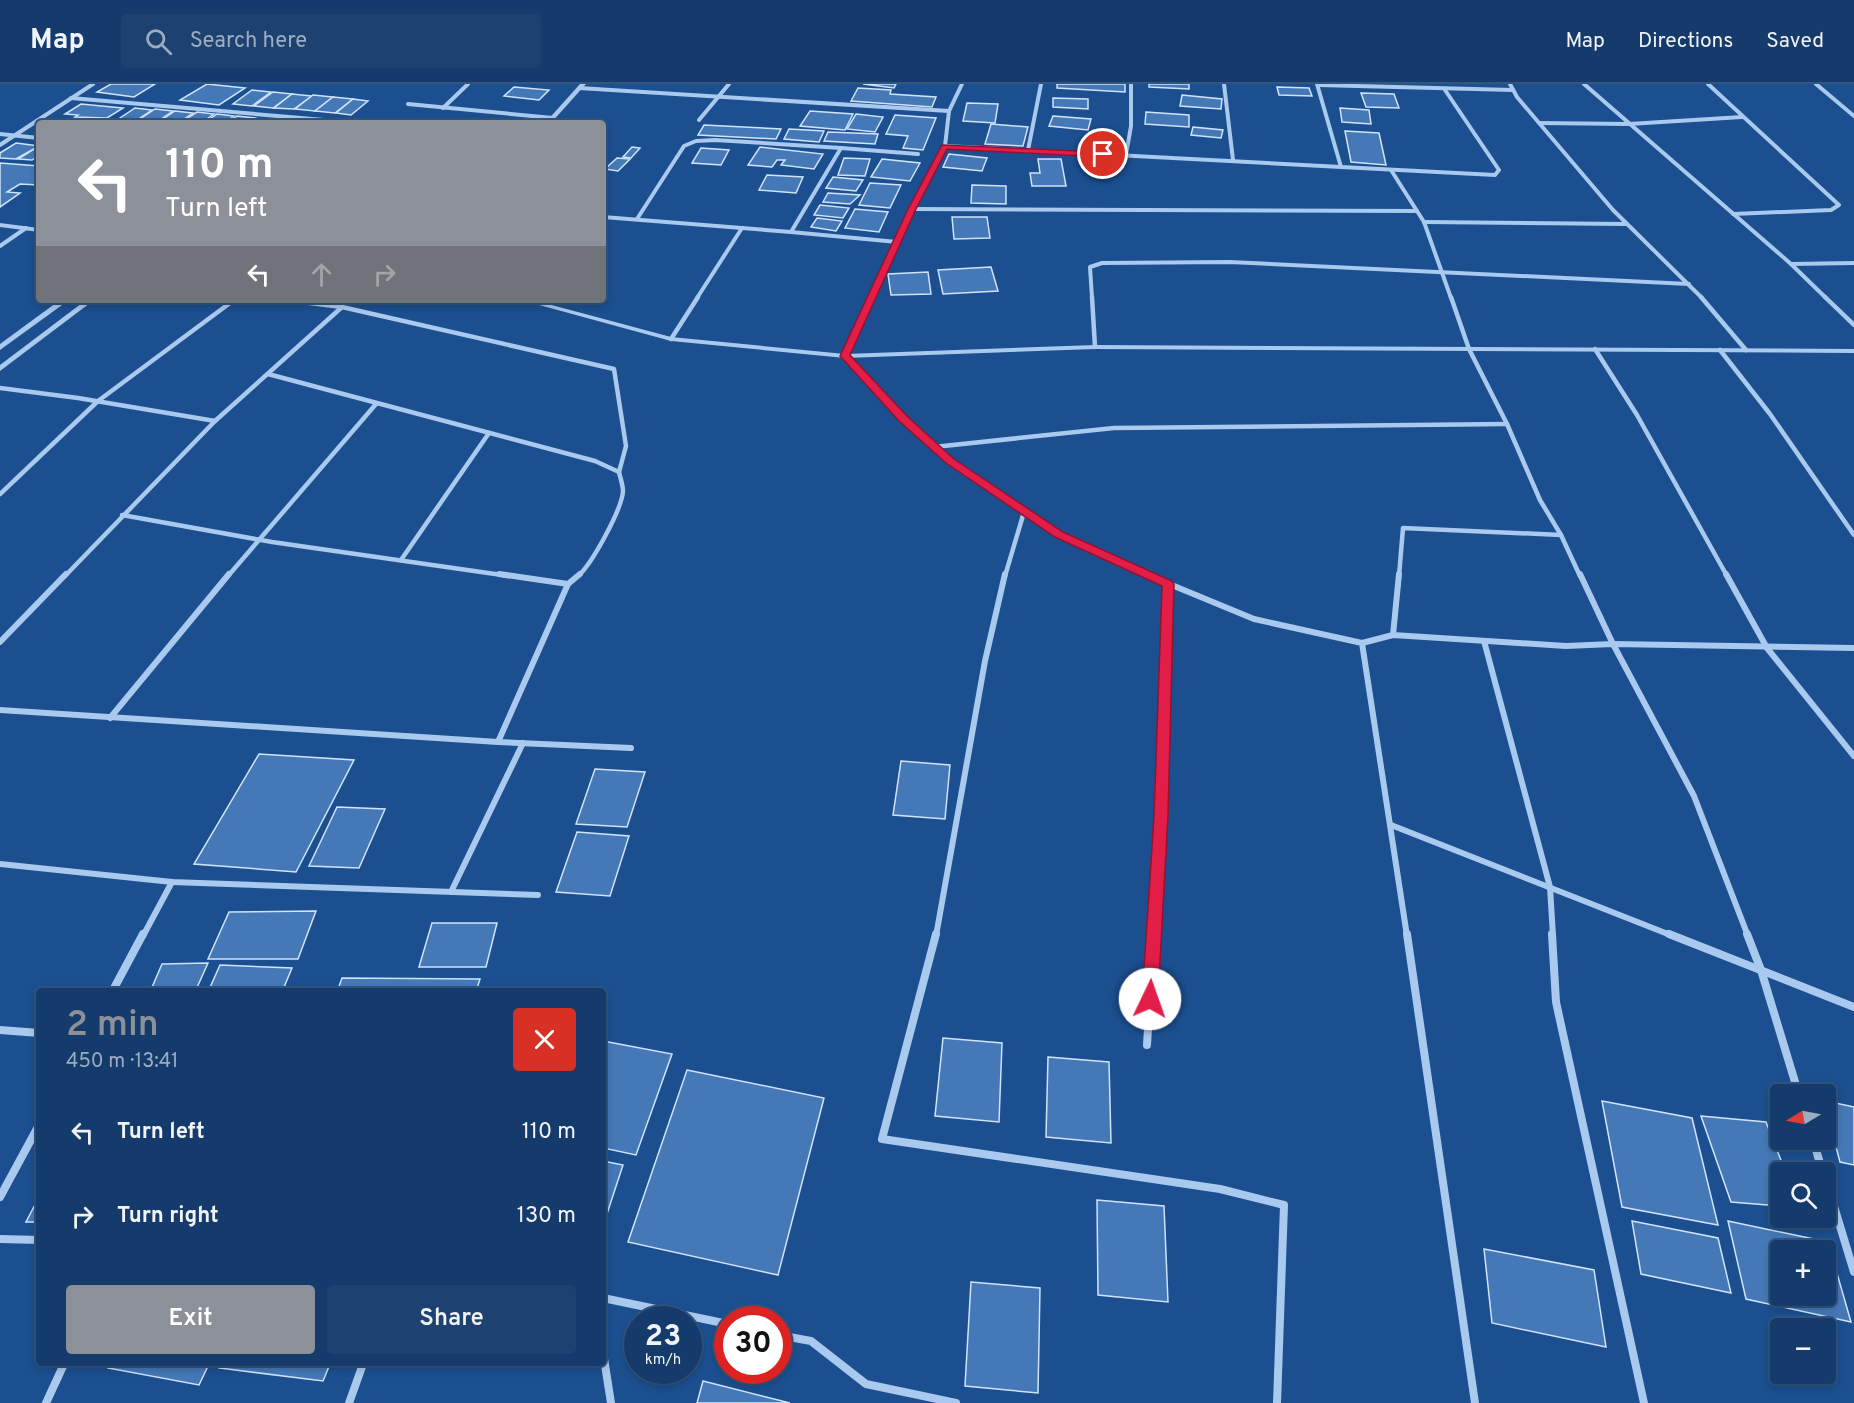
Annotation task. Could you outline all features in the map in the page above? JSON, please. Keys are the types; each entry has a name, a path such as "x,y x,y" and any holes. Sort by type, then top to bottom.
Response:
{"street":[{"path":"37,120 93,84"},
{"path":"443,108 468,84"},
{"path":"699,120 729,84"},
{"path":"844,356 912,209 945,146 949,111 962,84"},
{"path":"1028,150 1041,84"},
{"path":"1126,155 1131,126 1131,84"},
{"path":"1224,84 1233,160"},
{"path":"1510,84 1539,123 1626,224 1689,284 1746,350"},
{"path":"1584,84 1791,264 1854,325"},
{"path":"1708,84 1839,205 1832,210 1733,214"},
{"path":"1816,84 1854,116"},
{"path":"1341,166 1317,85 1513,90"},
{"path":"408,104 550,120 581,86 716,99 949,111"},
{"path":"945,146 1495,175 1499,170 1445,90"},
{"path":"71,98 324,120"},
{"path":"1844,107 1854,108"},
{"path":"1539,123 1629,124 1742,117"},
{"path":"0,145 36,121"},
{"path":"0,134 36,138"},
{"path":"637,219 684,146 696,141 715,140 918,153"},
{"path":"791,232 841,148"},
{"path":"1391,170 1424,222 1469,348 1507,424 1540,500 1561,535 1613,644 1694,796 1761,970 1797,1084"},
{"path":"912,209 1417,211"},
{"path":"606,217 897,243"},
{"path":"1424,222 1626,224"},
{"path":"0,225 36,230"},
{"path":"0,246 26,228"},
{"path":"671,339 742,228"},
{"path":"1095,347 1090,267 1102,263 1230,262 1689,284"},
{"path":"1791,264 1854,263"},
{"path":"0,348 61,303"},
{"path":"0,369 86,303"},
{"path":"0,495 98,401 230,303"},
{"path":"310,303 342,307 614,369 625,426 626,446 618,472 623,491 607,533 585,570 568,584 498,742"},
{"path":"536,303 671,339 844,356 1095,347 1854,351"},
{"path":"0,642 215,421 342,307"},
{"path":"1595,349 1637,415 1767,648 1854,756"},
{"path":"1720,350 1770,414 1854,535"},
{"path":"844,356 903,418 950,461 1024,512 1059,534 1168,584 1254,619 1362,643 1393,635 1566,646 1613,644 1854,648"},
{"path":"268,374 595,461 618,472"},
{"path":"0,388 98,401 215,421"},
{"path":"110,718 258,539 376,404"},
{"path":"934,447 1114,428 1507,424"},
{"path":"401,560 489,433"},
{"path":"1024,512 1010,554 987,652 939,918 882,1139 1220,1189 1284,1205 1277,1403"},
{"path":"122,515 258,539 568,584"},
{"path":"1393,635 1402,528 1561,535"},
{"path":"1147,1045 1161,816 1168,584"},
{"path":"1484,640 1550,887 1556,1002 1644,1403"},
{"path":"1362,643 1391,825 1475,1403"},
{"path":"0,710 498,742 631,747"},
{"path":"451,892 523,743"},
{"path":"1391,825 1854,1006"},
{"path":"0,864 172,882 538,895"},
{"path":"114,988 172,882"},
{"path":"0,1030 36,1033"},
{"path":"0,1197 36,1131"},
{"path":"1836,1213 1854,1272"},
{"path":"0,1239 36,1240"},
{"path":"606,1299 714,1321"},
{"path":"792,1338 811,1341 866,1384 956,1403"},
{"path":"46,1403 63,1366"},
{"path":"349,1403 362,1366"},
{"path":"605,1366 610,1403"}],"building":[{"path":"111,84 155,84 134,97 97,92"},
{"path":"207,84 245,88 219,105 180,100"},
{"path":"863,84 896,84 894,88"},
{"path":"1057,84 1125,84 1125,92 1057,88"},
{"path":"1149,84 1189,84 1189,89 1149,87"},
{"path":"514,87 549,90 539,100 504,96"},
{"path":"1277,87 1309,88 1312,96 1279,95"},
{"path":"858,88 891,90 890,94 936,97 932,107 851,101"},
{"path":"252,90 271,92 252,106 233,104"},
{"path":"273,92 292,94 273,108 254,106"},
{"path":"1361,93 1394,94 1399,108 1366,107"},
{"path":"292,94 312,96 294,109 274,108"},
{"path":"313,95 333,97 315,111 295,109"},
{"path":"1182,95 1222,99 1221,109 1180,106"},
{"path":"333,97 353,99 335,113 315,111"},
{"path":"1053,98 1088,99 1088,109 1053,107"},
{"path":"353,99 368,101 351,115 336,113"},
{"path":"967,103 998,104 995,123 963,121"},
{"path":"81,104 123,108 107,118 75,117 78,115 65,114"},
{"path":"135,108 152,110 137,120 117,120"},
{"path":"1340,108 1369,110 1371,124 1342,122"},
{"path":"155,109 173,111 160,120 138,120"},
{"path":"175,111 193,113 182,120 162,120"},
{"path":"810,111 853,114 845,130 800,126"},
{"path":"197,112 214,114 205,120 185,120"},
{"path":"1146,112 1189,115 1189,127 1145,124"},
{"path":"217,114 234,116 228,120 208,120"},
{"path":"856,114 883,117 875,132 847,129"},
{"path":"895,115 936,118 923,150 903,148 908,136 886,134"},
{"path":"237,116 255,118 252,120 231,120"},
{"path":"1053,116 1091,119 1088,130 1049,126"},
{"path":"991,124 1028,127 1023,146 985,144"},
{"path":"704,125 781,129 776,139 698,135"},
{"path":"1193,127 1223,130 1221,138 1191,135"},
{"path":"789,129 824,131 819,142 784,139"},
{"path":"1345,131 1379,133 1386,165 1351,162"},
{"path":"828,132 878,134 875,144 824,141"},
{"path":"16,143 36,146 16,159 0,158 0,153"},
{"path":"632,147 640,148 631,158 623,157"},
{"path":"760,147 823,154 814,169 781,165 785,160 777,160 772,167 748,165"},
{"path":"36,148 36,157 32,160 18,159"},
{"path":"701,148 729,150 721,165 692,163"},
{"path":"949,154 987,158 982,171 943,167"},
{"path":"617,158 630,159 618,171 606,168"},
{"path":"844,158 870,159 865,176 838,175"},
{"path":"882,159 920,163 910,181 871,177"},
{"path":"1038,159 1061,159 1066,186 1032,186 1030,173 1040,173"},
{"path":"0,163 36,166 36,185 20,184 7,192 20,193 0,207"},
{"path":"767,175 803,177 796,193 759,190"},
{"path":"833,177 863,180 856,191 826,188"},
{"path":"870,183 901,185 890,208 859,205"},
{"path":"972,185 1006,186 1006,204 971,203"},
{"path":"828,193 860,195 850,204 823,202"},
{"path":"820,205 849,208 843,218 814,215"},
{"path":"855,209 888,212 879,232 845,228"},
{"path":"952,217 987,217 990,238 954,239"},
{"path":"817,218 842,221 836,231 811,227"},
{"path":"991,267 998,291 943,294 938,270"},
{"path":"928,272 931,294 891,295 888,274"},
{"path":"259,754 354,760 296,872 194,864"},
{"path":"901,761 950,765 945,819 893,815"},
{"path":"595,769 645,772 627,827 576,824"},
{"path":"337,807 385,809 359,868 309,866"},
{"path":"577,832 629,836 610,896 556,892"},
{"path":"316,911 298,959 208,959 229,912"},
{"path":"432,923 497,923 486,967 419,967"},
{"path":"208,963 197,988 152,988 162,964"},
{"path":"220,965 292,968 284,988 210,988"},
{"path":"342,978 480,979 477,988 338,988"},
{"path":"943,1038 1002,1043 999,1122 935,1116"},
{"path":"606,1042 672,1054 636,1155 606,1149"},
{"path":"1048,1057 1109,1062 1111,1143 1046,1137"},
{"path":"687,1070 824,1098 778,1275 628,1242"},
{"path":"1602,1101 1692,1118 1718,1225 1622,1207"},
{"path":"1836,1103 1854,1107 1854,1165 1840,1162 1836,1147"},
{"path":"1701,1116 1766,1122 1770,1132 1770,1150 1777,1150 1782,1162 1770,1162 1770,1205 1731,1202"},
{"path":"606,1162 623,1165 606,1217"},
{"path":"1097,1200 1164,1206 1168,1302 1098,1295"},
{"path":"36,1203 36,1222 26,1222"},
{"path":"1632,1221 1718,1238 1731,1293 1641,1274"},
{"path":"1728,1221 1818,1240 1770,1240 1770,1304 1746,1299"},
{"path":"1484,1249 1594,1270 1606,1347 1492,1323"},
{"path":"1836,1270 1851,1322 1778,1306 1836,1306"},
{"path":"971,1282 1040,1288 1038,1393 965,1386"},
{"path":"109,1366 208,1366 199,1385 108,1368"},
{"path":"220,1366 329,1366 323,1381 219,1368"},
{"path":"703,1381 790,1403 697,1403"}],"route":[{"path":"1103,154 945,146 912,209 844,356 903,418 950,461 1059,534 1168,584 1161,816 1150,999"}]}
